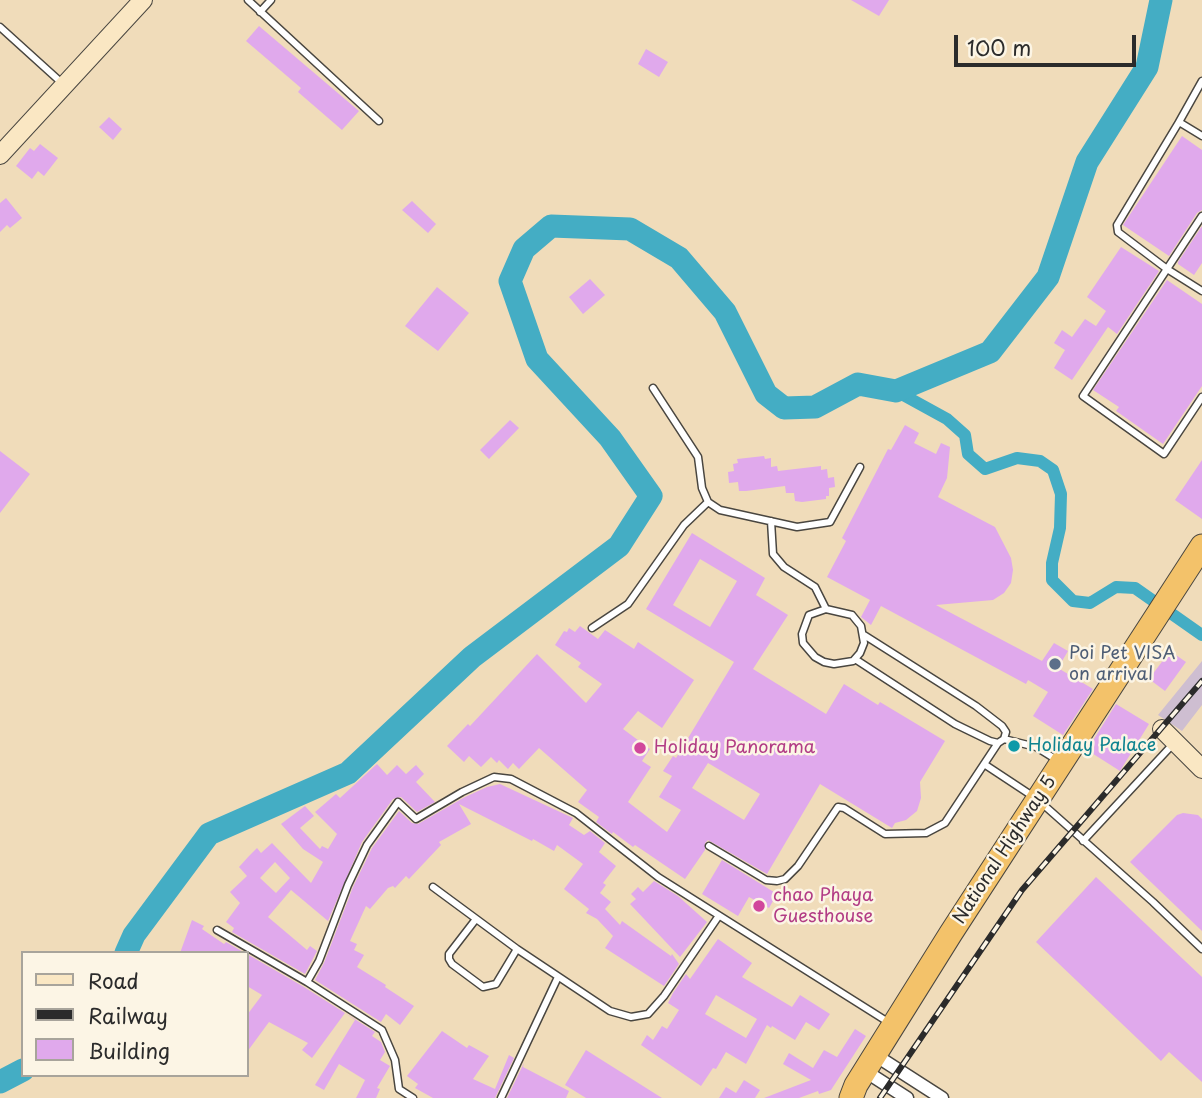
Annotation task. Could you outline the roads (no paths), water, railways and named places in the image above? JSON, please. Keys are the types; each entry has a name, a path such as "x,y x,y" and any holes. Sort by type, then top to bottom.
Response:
{"highway":[{"name":"National Highway 5","path":"857,1081 1202,546"}],"main road":[{"path":"0,155 143,0"},
{"path":"1169,736 1202,769"}],"street":[{"path":"857,1081 907,1098"},
{"path":"857,1081 942,1098"}],"lane":[{"path":"248,0 379,121"},
{"path":"260,12 271,0"},
{"path":"0,27 65,85"},
{"path":"1202,81 1117,225 1118,232 1167,269 1202,291"},
{"path":"1179,122 1202,136"},
{"path":"1202,216 1083,396 1164,454 1202,397"},
{"path":"653,388 698,457 702,488 708,502 720,510 797,527 830,522 860,467"},
{"path":"592,628 628,604 684,525 708,502"},
{"path":"771,521 773,554 784,567 815,587 826,609"},
{"path":"855,659 864,643 864,635 852,615 826,609 809,615 802,634 803,643 815,657 834,664 855,659 955,724 1001,741 1036,747 1062,762"},
{"path":"709,846 766,880 777,881 785,878 798,866 834,809 844,808 885,834 926,833 945,823 1006,732 976,706 864,635"},
{"path":"1083,841 1169,736"},
{"path":"984,764 1038,799 1202,949"},
{"path":"307,982 319,961 367,845 398,802 416,819 494,777 511,779 576,813 658,877 718,917 894,1025"},
{"path":"433,887 558,977 610,1011 631,1017 648,1014 664,996 718,917"},
{"path":"476,919 449,954 449,959 483,987 496,984 517,949"},
{"path":"217,930 307,982 382,1030 395,1060 399,1089 413,1098"},
{"path":"501,1098 558,977"}],"waterway":[{"path":"127,951 134,935 209,834 348,773 472,657 619,546 651,496 610,438 537,359 510,281 524,249 551,226 630,229 679,258 725,312 766,394 784,408 815,407 858,384 896,391 990,352 1048,277 1087,162 1147,67 1161,0"},
{"path":"896,391 947,419 965,435 968,454 985,469 1017,458 1040,461 1053,470 1061,494 1060,528 1052,563 1052,580 1073,601 1090,603 1116,587 1135,588 1202,635"},
{"path":"0,1082 21,1071"}],"railway":[{"path":"880,1098 1022,890 1202,681"}],"place":[{"name":"Poi Pet VISA on arrival","path":"1055,664"},
{"name":"Holiday Palace","path":"1014,746"},
{"name":"Holiday Panorama","path":"640,748"},
{"name":"chao Phaya Guesthouse","path":"759,906"}]}
